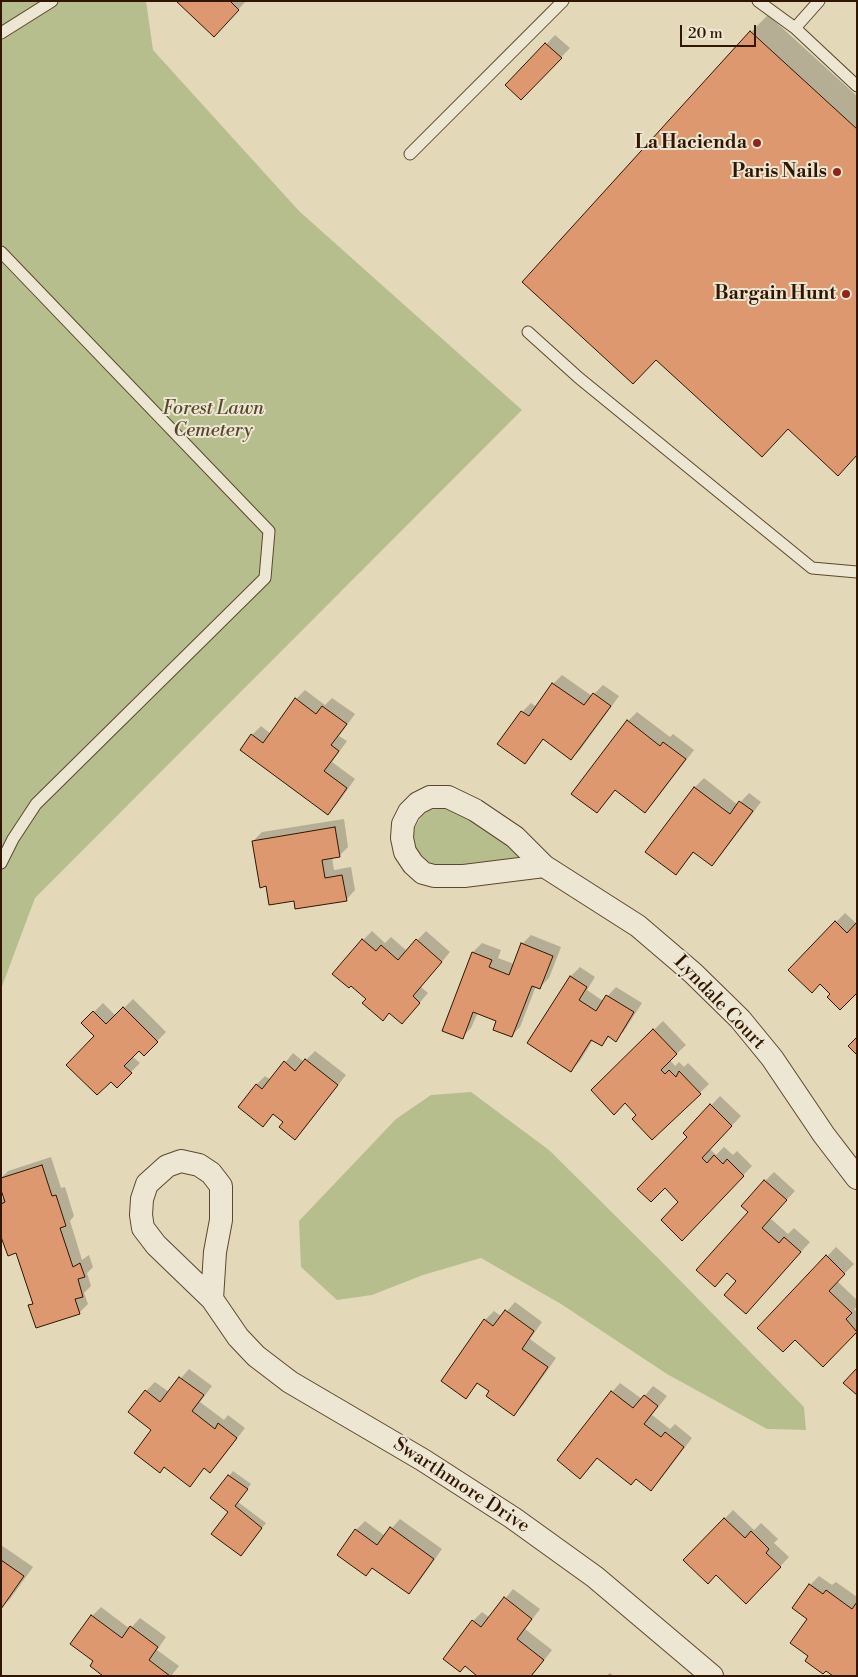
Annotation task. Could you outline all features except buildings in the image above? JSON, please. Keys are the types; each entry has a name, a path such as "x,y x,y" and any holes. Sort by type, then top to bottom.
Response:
{"street":[{"name":"Lyndale Court","path":"544,866 464,876 434,876 423,873 413,864 405,852 402,838 403,824 408,812 418,803 430,797 448,797 475,810 514,837 544,866 638,926 693,972 733,1012 772,1058 824,1135 857,1178"},
{"name":"Swarthmore Drive","path":"212,1300 215,1252 221,1220 221,1186 211,1173 199,1165 181,1161 168,1166 147,1184 142,1199 141,1215 144,1228 156,1244 212,1300 238,1337 256,1356 290,1382 423,1460 513,1518 595,1577 712,1676"}],"lane":[{"path":"1,33 52,1"},
{"path":"410,154 563,1"},
{"path":"758,1 795,28 857,86"},
{"path":"795,28 819,1"},
{"path":"1,252 269,531 265,578 36,804 12,839 1,864"},
{"path":"528,332 579,378 812,568 857,572"}],"green space":[{"name":"Forest Lawn Cemetery","path":"1,1 146,1 153,50 299,211 522,410 35,898 1,989"},
{"path":"451,806 525,856 507,862 484,862 445,867 431,864 416,850 413,842 413,830 422,816 428,811"},
{"path":"471,1092 549,1150 660,1260 804,1407 806,1430 767,1429 667,1374 561,1304 481,1258 423,1275 372,1295 337,1300 301,1267 299,1221 396,1119 431,1095"}],"place":[{"name":"La Hacienda","path":"757,143"},
{"name":"Paris Nails","path":"837,172"},
{"name":"Bargain Hunt","path":"846,294"}]}
